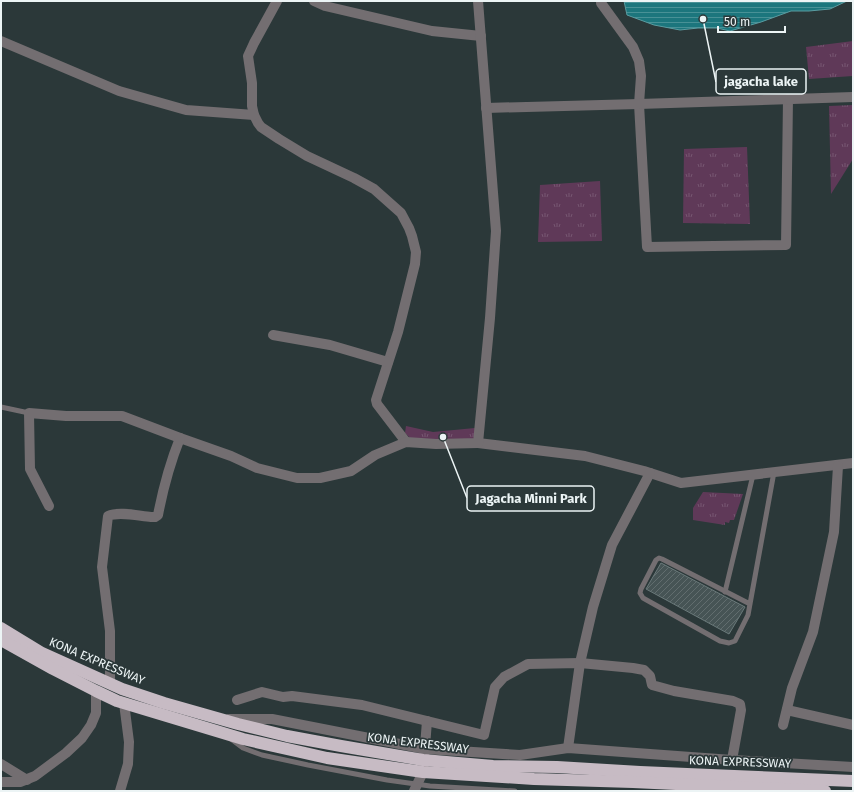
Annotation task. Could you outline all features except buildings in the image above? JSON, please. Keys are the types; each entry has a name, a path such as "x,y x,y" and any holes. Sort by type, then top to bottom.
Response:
{"highway":[{"name":"KONA EXPRESSWAY","path":"1,628 42,652 122,689 164,703 287,736 534,778 825,791"},
{"name":"KONA EXPRESSWAY","path":"1,640 53,669 120,702 243,739 327,758 424,760 493,766 557,767 853,781"},
{"path":"120,702 122,689"}],"street":[{"path":"277,1 248,56 252,83 254,114 261,127 307,156 374,189 401,214 409,228 416,252 415,264 398,332 376,400 377,404 406,442"},
{"path":"314,1 324,6 432,31 481,36"},
{"path":"478,1 496,231 490,318 478,444"},
{"path":"601,1 633,47 639,61 641,76 639,104 647,246 786,245 788,99"},
{"path":"1,41 126,93 186,110 254,114"},
{"path":"486,108 853,97"},
{"path":"273,335 330,345 388,362"},
{"path":"49,506 30,469 29,413 66,416 122,416 231,456 256,468 297,478 320,478 351,471 375,455 406,442 478,444 585,456 650,473 681,483 838,466 853,463"},
{"path":"110,683 110,631 102,567 108,516 120,514 155,517 158,515 168,472 180,438"},
{"path":"783,725 792,688 813,632 834,532 838,466"},
{"path":"568,748 580,663 593,607 612,545 650,473"},
{"path":"237,700 262,692 283,697 292,696 362,705 484,735 495,687 504,677 528,664 580,663 605,665 644,670 650,676 652,685 674,691 733,701 740,704 732,760"},
{"path":"1,782 20,782 35,776 66,753 82,738 91,725 96,713 96,691"},
{"path":"120,702 129,742 128,764 120,791"},
{"path":"787,710 853,725"},
{"path":"416,788 424,760 426,721"},
{"path":"424,760 520,755 568,748 853,767"},
{"path":"1,764 27,780"}],"lane":[{"path":"1,406 29,413"},
{"path":"750,604 662,558 658,558 656,560 640,593 643,598 720,641 729,643 735,641 748,615 750,604 774,472"},
{"path":"725,592 753,474"},
{"path":"220,732 243,748 262,755 387,780 416,788 515,791"}],"green space":[{"path":"853,41 853,76 809,79 806,47"},
{"path":"853,105 853,159 831,194 829,106"},
{"path":"747,147 750,224 683,223 684,149"},
{"path":"600,181 602,241 538,242 540,185"},
{"path":"406,426 433,432 475,428 477,443 413,441 405,433"},
{"path":"703,492 743,494 734,520 730,520 729,523 725,522 725,525 693,520 693,508"}],"water":[{"path":"624,1 847,1 830,9 791,11 730,31 717,28 680,30 654,25 627,15"}],"place":[{"name":"jagacha lake","path":"703,19"},
{"name":"Jagacha Minni Park","path":"443,437"}]}
